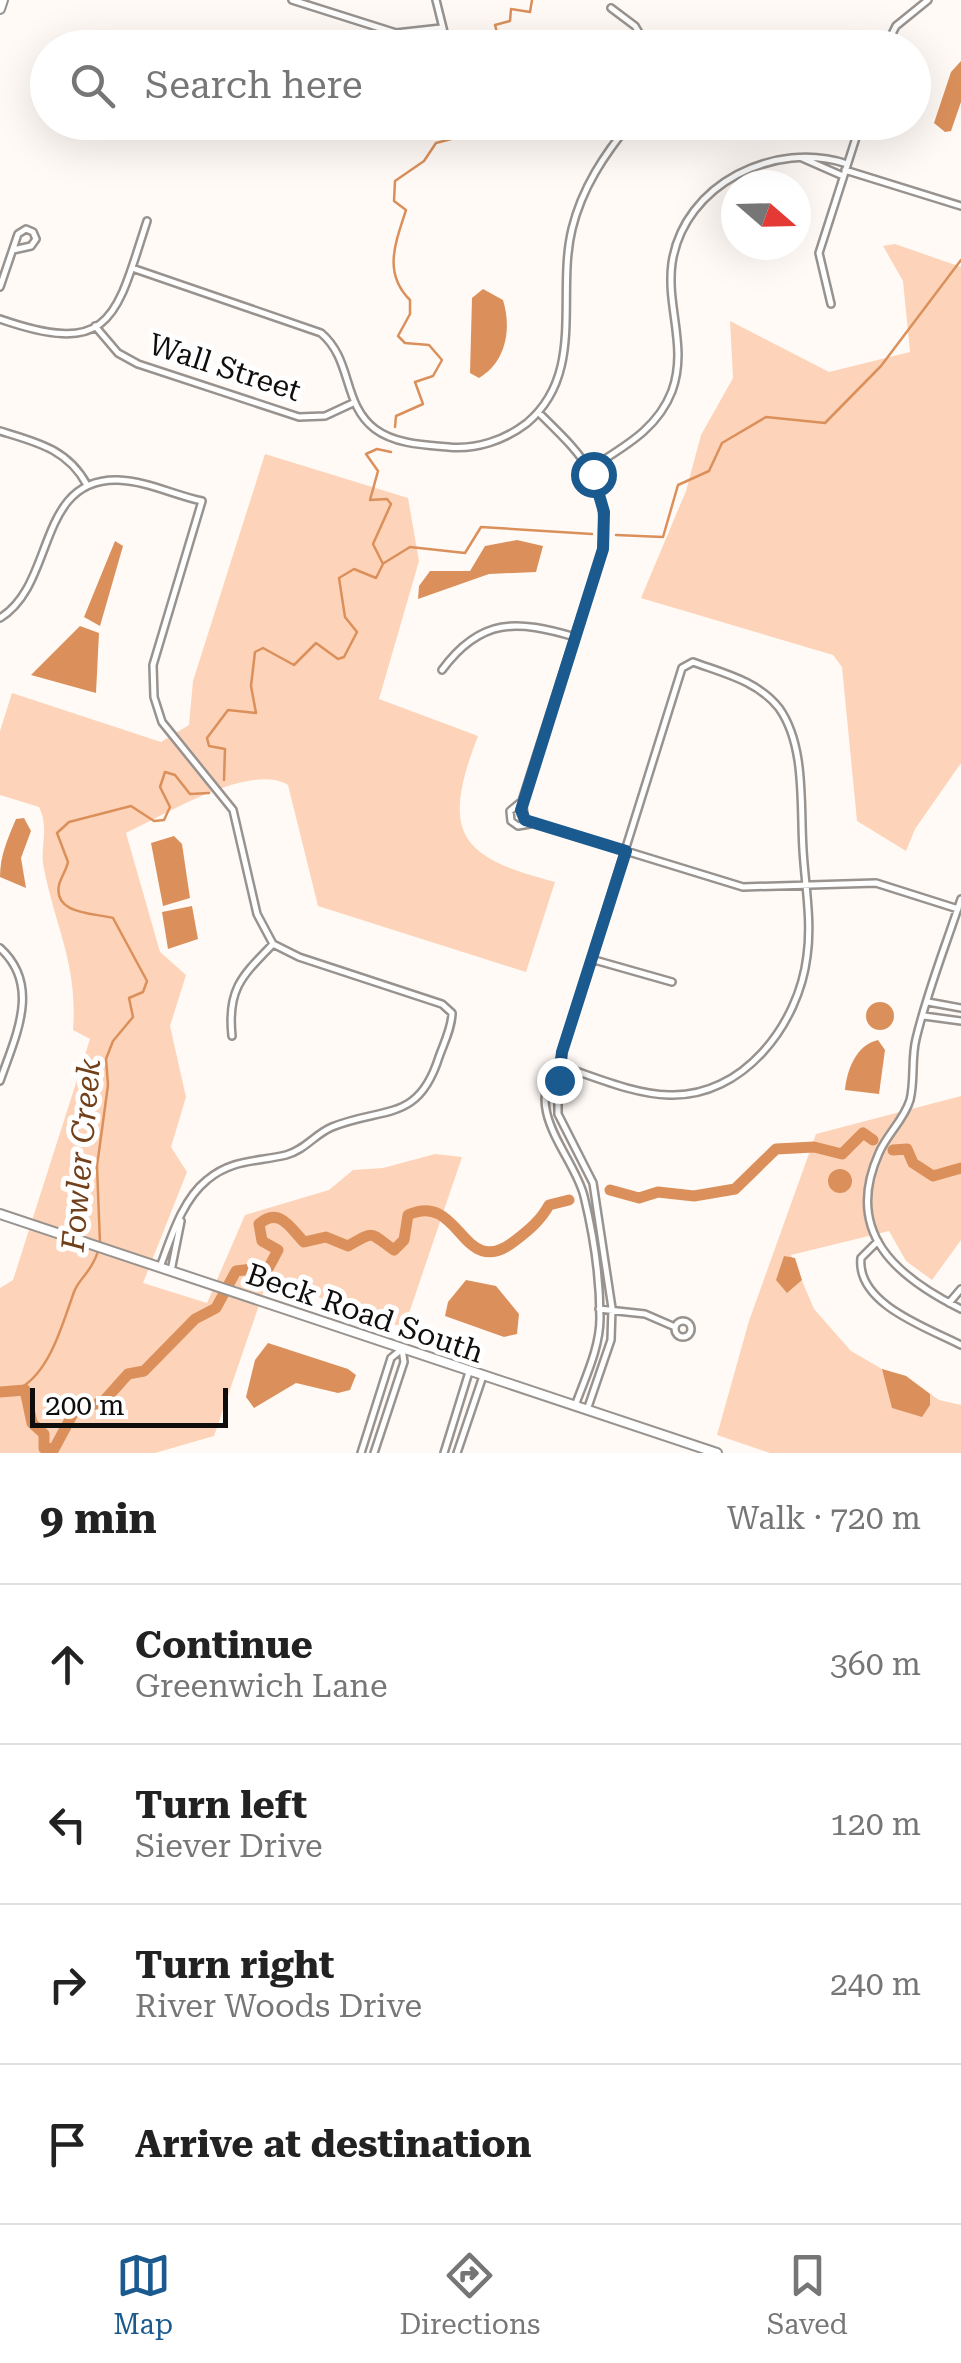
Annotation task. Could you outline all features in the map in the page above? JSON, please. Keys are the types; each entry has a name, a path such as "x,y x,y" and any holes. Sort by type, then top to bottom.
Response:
{"main road":[{"path":"0,9 3,0"},
{"name":"Beck Road South","path":"0,1214 717,1453"}],"street":[{"path":"292,0 387,30"},
{"path":"423,30 441,28 436,0"},
{"path":"894,30 928,0"},
{"path":"611,8 638,30"},
{"path":"132,268 321,332 340,352 353,403 369,424 388,437 453,448 507,437 551,396 564,359 566,262 576,215 591,178 617,140"},
{"path":"831,304 819,253 854,140"},
{"path":"590,468 630,445 670,396 680,344 672,264 693,212 722,183 750,168 820,155 845,170"},
{"path":"802,158 961,206"},
{"path":"0,319 57,336 96,326 117,305 146,221"},
{"path":"0,287 18,234 26,229 33,232 36,240 31,246 13,250"},
{"name":"Wall Street","path":"96,326 113,349 138,364 299,417 325,416 353,403"},
{"path":"538,412 590,468 604,512 603,549 522,801 523,816 743,887 876,883 958,909"},
{"path":"0,431 55,450 76,466 88,485"},
{"path":"0,618 30,590 58,514 88,485 127,481 202,501 153,665 154,697 167,730 233,810 257,914 274,944 300,957 450,1007 452,1020 434,1074 408,1106 326,1128 303,1148 285,1155 232,1164 199,1188 174,1229 160,1267"},
{"path":"442,670 470,640 503,626 530,625 575,637"},
{"path":"558,1065 666,1096 702,1091 738,1074 775,1036 798,994 808,946 797,756 786,721 754,686 689,662 682,668 558,1065 550,1079 548,1113 557,1145 584,1195 600,1309 597,1342 575,1406"},
{"path":"522,801 510,812 511,821 518,826 534,822"},
{"path":"961,900 916,1040 912,1096 873,1169 868,1206 878,1241 908,1280 961,1308"},
{"path":"232,1036 229,1006 233,994 274,944"},
{"path":"0,948 20,976 24,999 0,1081"},
{"path":"591,960 672,982"},
{"path":"924,1016 961,1020 960,1008 928,1002"},
{"path":"558,1065 558,1114 564,1133 594,1183 612,1308 610,1340 587,1410"},
{"path":"171,1271 181,1221"},
{"path":"878,1241 861,1258 861,1273 869,1287 897,1312 961,1345"},
{"path":"949,1303 961,1289"},
{"path":"600,1309 612,1308 675,1327"},
{"path":"361,1453 391,1358 402,1349"},
{"path":"374,1453 404,1362 402,1349"},
{"path":"444,1453 469,1372"},
{"path":"457,1453 483,1376"}],"shaded area":[{"path":"961,61 961,102 951,131 945,132 934,123 951,72"},
{"path":"895,244 961,267 961,763 915,829 906,851 857,821 842,667 833,655 641,598 686,491 701,435 733,378 730,321 829,372 910,352 903,281 883,246"},
{"path":"483,289 503,300 507,322 501,354 479,378 470,373 472,298"},
{"path":"265,454 408,498 419,561 379,699 478,736 461,796 460,818 466,836 496,862 555,882 526,972 318,906 288,785 252,780 230,785 126,833 160,952 186,975 170,1026 186,1097 171,1147 187,1172 143,1283 207,1303 245,1215 329,1190 353,1170 383,1168 435,1154 462,1157 404,1328 268,1279 214,1436 155,1453 0,1453 0,1288 13,1280 90,1039 73,1030 69,966 43,861 42,815 39,807 0,795 0,731 12,693 161,742 189,725 193,681"},
{"path":"517,540 543,546 536,572 489,574 418,599 419,586 430,571 470,571 485,546"},
{"path":"115,541 123,546 100,626 84,617"},
{"path":"80,626 99,633 96,693 31,675"},
{"path":"24,818 31,831 21,858 26,888 0,877 10,833 16,819"},
{"path":"174,836 182,844 190,898 163,906 151,843"},
{"path":"192,906 198,939 168,949 162,912"},
{"path":"880,1002 890,1006 894,1016 890,1026 880,1030 870,1026 866,1016 870,1006"},
{"path":"878,1040 885,1050 879,1094 845,1090 854,1059 864,1047"},
{"path":"961,1096 961,1240 932,1280 906,1261 889,1231 791,1255 814,1309 851,1351 882,1369 906,1376 939,1400 961,1405 961,1453 770,1453 717,1435 749,1321 816,1134"},
{"path":"840,1169 849,1172 849,1190 840,1193 831,1190 828,1181 831,1172"},
{"path":"784,1256 795,1258 802,1280 787,1293 776,1280"},
{"path":"466,1280 496,1286 519,1314 517,1334 504,1337 445,1316 448,1302"},
{"path":"268,1343 348,1369 356,1375 350,1390 338,1393 296,1383 254,1408 246,1397 255,1360"},
{"path":"882,1369 906,1376 930,1394 930,1405 922,1417 892,1408"}],"waterway":[{"name":"Fowler Creek","path":"496,30 495,25 510,21 511,9 530,12 532,0"},
{"name":"Fowler Creek","path":"395,427 396,416 423,404 415,382 433,376 442,360 429,345 405,343 398,336 410,314 410,300 394,269 395,246 406,210 394,201 395,181 424,161 436,143 447,140"},
{"path":"616,535 663,537 678,485 709,471 722,443 766,417 825,423 881,366 961,260"},
{"name":"Fowler Creek","path":"383,564 373,544 391,504 387,499 370,500 378,471 366,454 377,449 391,452"},
{"path":"384,563 410,547 465,553 481,527 592,534"},
{"name":"Fowler Creek","path":"224,780 225,749 209,746 207,738 228,710 256,713 251,686 255,652 263,648 294,665 316,643 338,659 344,657 357,632 345,617 339,578 354,569 376,578 383,564"},
{"name":"Fowler Creek","path":"100,1243 97,1166 108,1085 106,1059 113,1041 133,1017 129,998 143,992 147,981 113,918 77,911 62,902 59,885 68,862 57,833 69,822 131,806 154,821 164,820 170,807 160,787 165,772 175,775 190,794 209,793"},
{"path":"610,1190 639,1198 658,1192 694,1196 735,1189 776,1149 814,1147 842,1154 863,1133 873,1140"},
{"path":"893,1150 907,1149 913,1163 933,1176 961,1168"},
{"path":"0,1392 25,1390 32,1423 44,1434 44,1448 54,1449 75,1410 103,1402 128,1374 144,1371 195,1319 216,1308 236,1271 269,1267 278,1250 262,1241 259,1224 266,1219 284,1221 304,1242 326,1237 348,1246 372,1235 394,1250 404,1240 408,1215 426,1211 440,1215 472,1245 484,1251 498,1251 530,1228 549,1205 569,1200"},
{"name":"Fowler Creek","path":"22,1387 48,1357 76,1287 98,1251"}],"route":[{"path":"559,1080 558,1065 626,851 525,820 521,810 603,549 602,496 593,474"}]}
